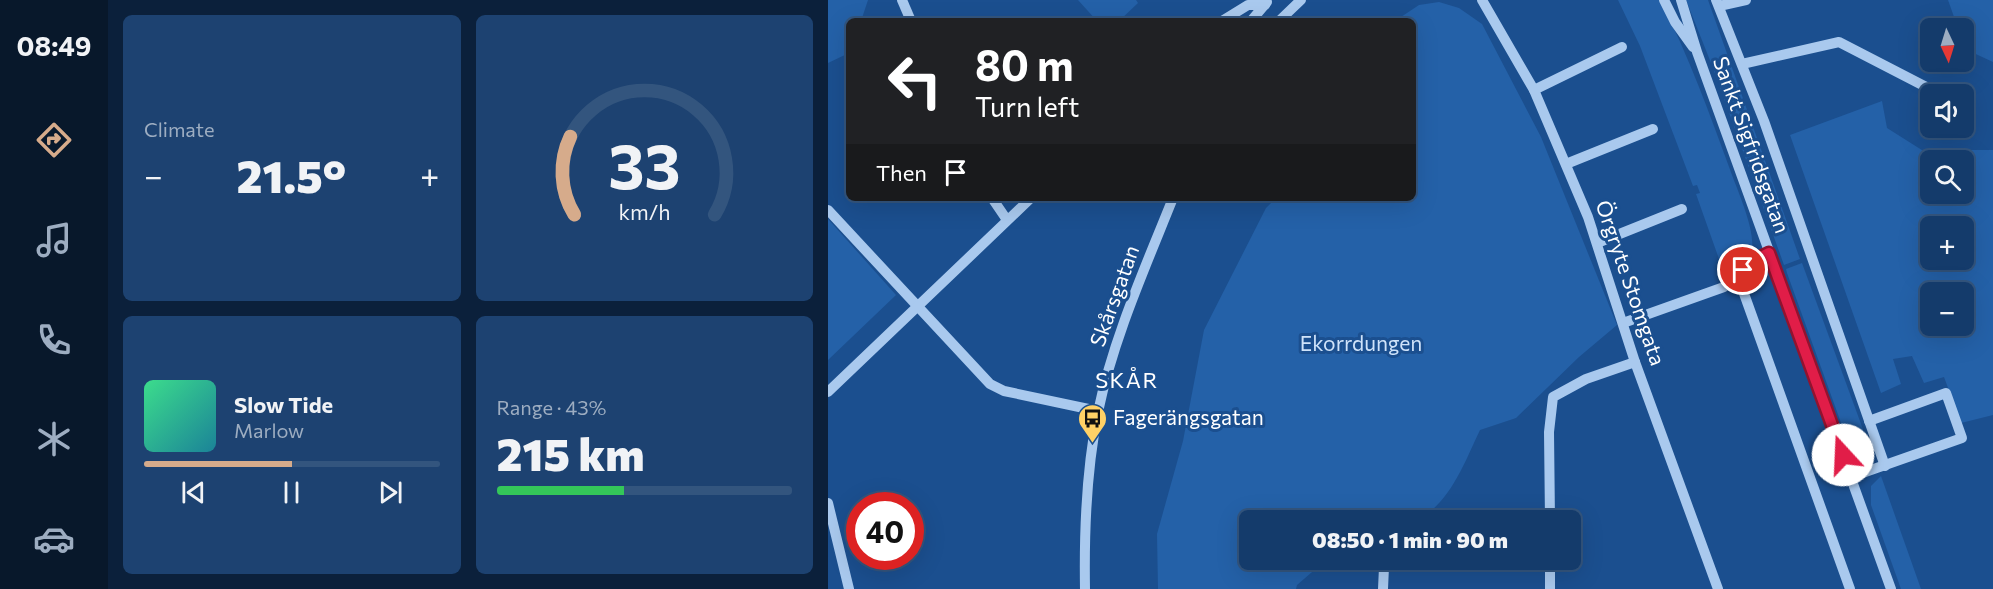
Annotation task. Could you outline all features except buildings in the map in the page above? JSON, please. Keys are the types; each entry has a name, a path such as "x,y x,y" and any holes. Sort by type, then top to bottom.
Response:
{"street":[{"path":"902,0 910,18"},
{"path":"1282,18 1301,0"},
{"name":"Örgryte Stomgata","path":"1482,0 1533,90 1566,164 1597,243 1635,362 1718,589"},
{"name":"Sankt Sigfridsgatan","path":"1665,0 1675,22 1697,52"},
{"name":"Sankt Sigfridsgatan","path":"1681,0 1697,52 1891,589"},
{"path":"1718,3 1746,0"},
{"path":"1227,18 1248,5 1267,2"},
{"path":"1254,18 1267,2"},
{"name":"Sankt Sigfridsgatan","path":"1718,3 1764,121 1885,466"},
{"path":"1742,64 1839,42 1920,84"},
{"path":"1533,90 1622,47"},
{"path":"1566,164 1653,129"},
{"path":"994,201 1007,220"},
{"path":"828,393 1028,201"},
{"name":"Skårsgatan","path":"1085,589 1088,471 1098,411 1116,346 1172,201"},
{"path":"1597,243 1682,209"},
{"path":"828,210 917,307 997,389 1098,411"},
{"path":"1769,253 1747,264 1741,278 1742,288 1850,589"},
{"path":"1623,323 1724,287"},
{"path":"1550,510 1549,432 1553,397 1586,380 1635,362"},
{"path":"1851,477 1962,438 1946,393 1869,422"},
{"path":"828,502 849,589"},
{"path":"1383,589 1384,570"},
{"path":"1550,570 1550,589"}],"green space":[{"path":"828,0 868,0 862,18 846,18 846,54 828,63"},
{"path":"1078,0 1136,0 1138,3 1122,18 1094,18"},
{"path":"1618,0 1660,0 1699,86 1746,212 1752,242 1752,250 1748,256 1727,263 1719,259 1696,194 1700,193 1697,185 1693,186 1640,46"},
{"path":"1686,0 1708,0 1800,259 1784,265"},
{"path":"1948,0 1993,0 1993,62 1974,53 1974,18 1954,18"},
{"name":"Ekorrdungen","path":"1439,2 1459,8 1482,24 1541,137 1617,325 1579,357 1516,418 1480,430 1455,481 1431,510 1239,510 1239,570 1314,570 1297,585 1296,589 1158,589 1157,534 1183,441 1204,330 1266,208 1273,201 1416,201 1416,18 1400,18 1419,5"},
{"path":"1882,101 1887,128 1922,150 1920,150 1920,204 1974,204 1974,150 1993,150 1993,415 1961,423 1944,377 1924,383 1912,356 1893,359 1901,384 1881,393 1790,135"},
{"path":"828,219 896,295 828,360"},
{"path":"1802,263 1868,443 1868,449 1865,451 1858,451 1849,445 1787,273 1786,269"},
{"path":"1881,476 1921,589 1901,589 1871,505 1871,486"}],"place":[{"name":"Fagerängsgatan","path":"1092,444"}],"district":[{"name":"SKÅR","path":"1127,380"}],"route":[{"path":"1743,270 1747,264 1769,253 1843,455"}]}
